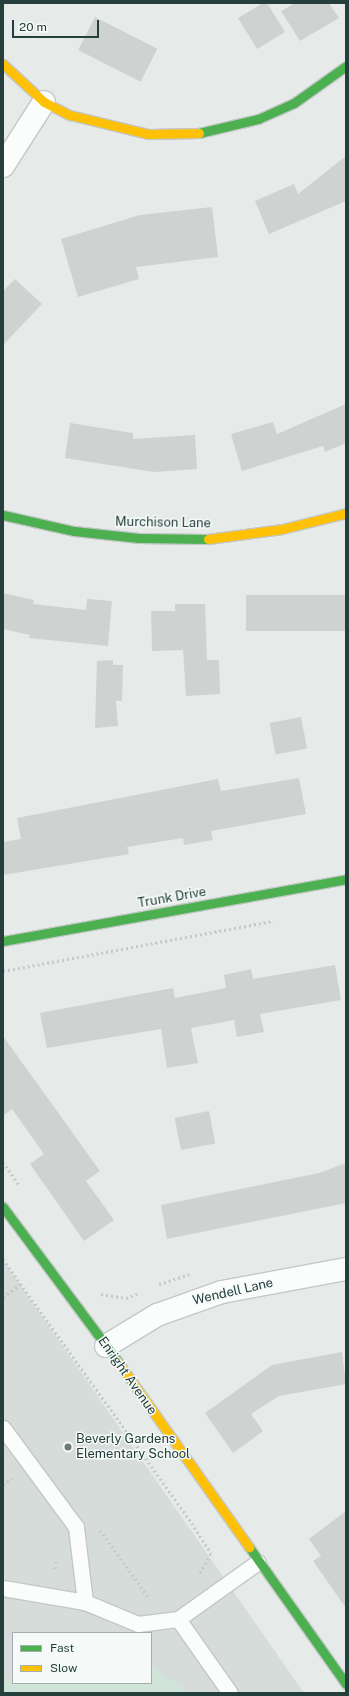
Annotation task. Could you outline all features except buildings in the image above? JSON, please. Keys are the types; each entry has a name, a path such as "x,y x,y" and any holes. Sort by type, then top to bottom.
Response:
{"street":[{"path":"3,64 44,102 108,127 148,134 189,136 258,120 294,103 346,66"},
{"path":"3,166 44,102"},
{"name":"Murchison Lane","path":"3,515 74,531 139,538 204,539 282,529 346,513"},
{"name":"Trunk Drive","path":"3,941 346,879"},
{"name":"Enright Avenue","path":"3,1207 106,1346 346,1684"},
{"name":"Wendell Lane","path":"106,1346 157,1315 222,1292 346,1269"}],"lane":[{"path":"3,1428 76,1527 85,1602"},
{"path":"3,1588 85,1602 138,1624 178,1619 258,1562"},
{"path":"178,1619 230,1693"}],"path":[{"path":"3,971 275,921"},
{"path":"3,1162 25,1193"},
{"path":"3,1259 211,1554 197,1577"},
{"path":"152,1287 196,1272"},
{"path":"3,1297 21,1284"},
{"path":"96,1289 113,1298 126,1298 145,1290"},
{"path":"7,1473 16,1485"},
{"path":"3,1485 12,1478"},
{"path":"96,1524 151,1601 158,1600"},
{"path":"55,1569 56,1554"}],"shaded area":[{"name":"Beverly Gardens Elementary School","path":"3,1260 304,1693 3,1693"}],"green space":[{"path":"152,1667 189,1693 3,1693 3,1684 12,1678 12,1684 152,1684"}],"traffic: fast":[{"path":"199,133 258,119 294,103 346,66"},
{"path":"3,515 74,531 139,538 208,539"},
{"path":"3,941 346,879"},
{"path":"3,1207 118,1362"},
{"path":"249,1547 346,1684"}],"traffic: slow":[{"path":"3,64 44,102 70,115 148,134 199,133"},
{"path":"208,539 282,529 346,513"},
{"path":"118,1362 249,1547"}],"place":[{"name":"Beverly Gardens Elementary School","path":"68,1447"}]}
